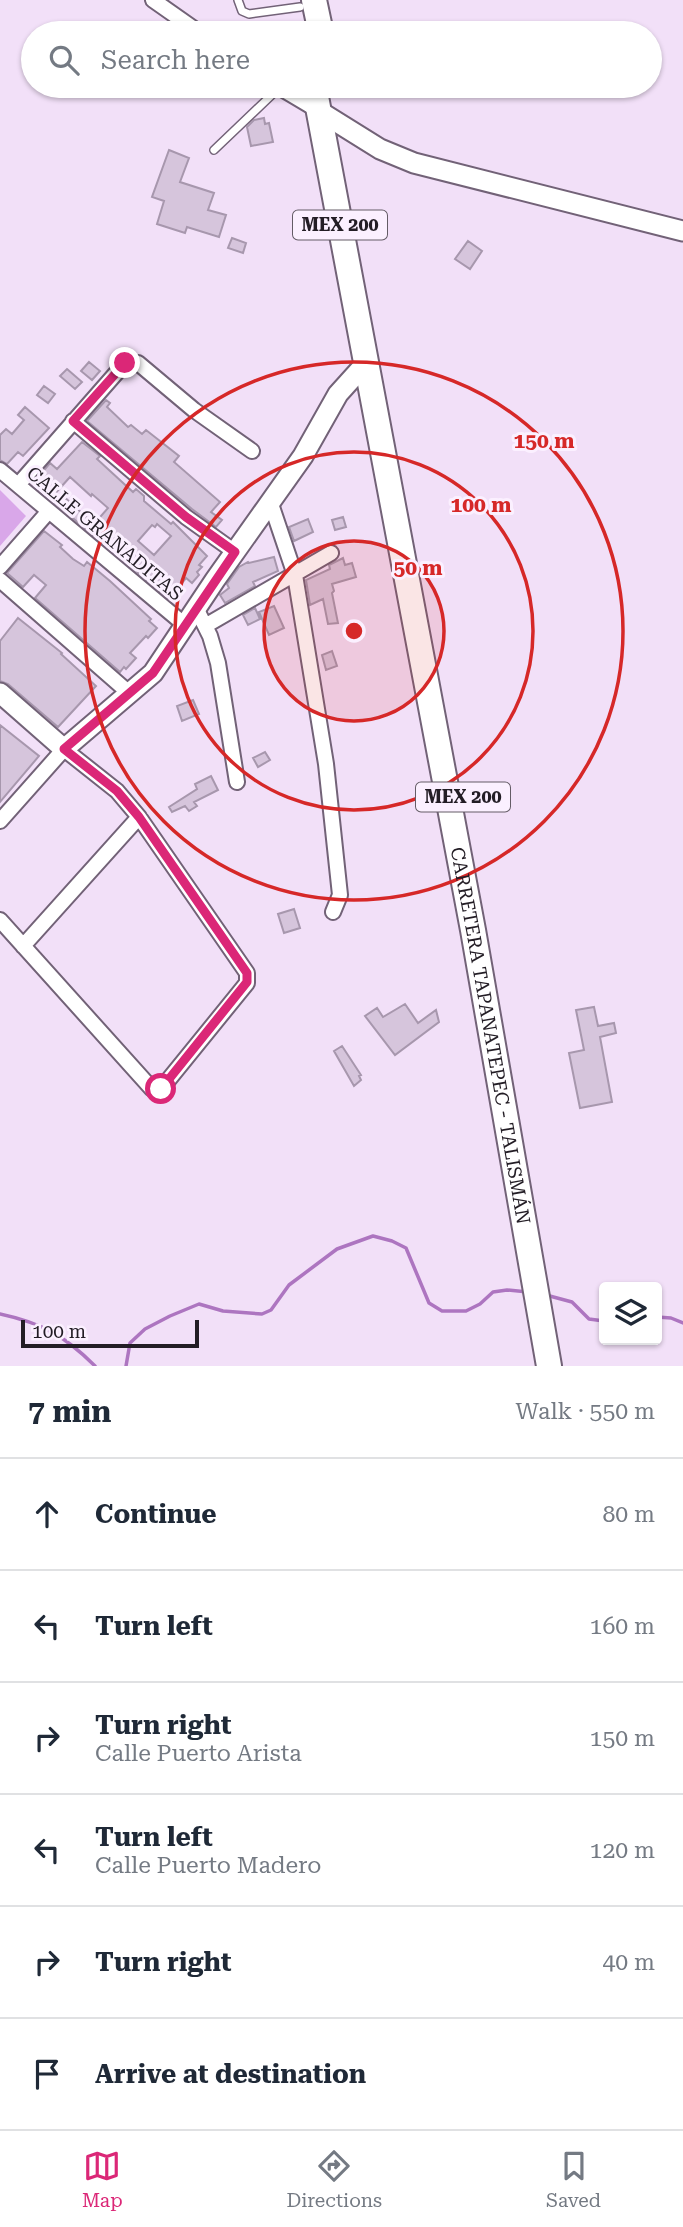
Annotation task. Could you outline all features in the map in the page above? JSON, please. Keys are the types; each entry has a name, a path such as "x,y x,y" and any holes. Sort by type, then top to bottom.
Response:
{"highway":[{"path":"304,2 305,21"},
{"path":"304,2 314,21"},
{"name":"CARRETERA TAPANATEPEC - TALISMÁN","path":"320,98 328,116 528,1151 538,1257"},
{"name":"CARRETERA TAPANATEPEC - TALISMÁN","path":"329,98 328,116 366,363 538,1257 547,1314 549,1366"},
{"name":"CARRETERA TAPANATEPEC - TALISMÁN","path":"547,1314 564,1366"}],"street":[{"path":"153,0 183,21"},
{"path":"298,98 380,149 414,163 683,231"},
{"path":"18,485 125,363 138,363 194,410 252,451"},
{"path":"237,782 218,663 195,626 196,608 303,456 338,394 366,363"},
{"path":"73,421 186,517 235,552"},
{"name":"CALLE GRANADITAS","path":"0,470 49,512 195,626"},
{"path":"270,501 295,575 326,764 340,895 333,912"},
{"path":"0,566 49,512"},
{"path":"2,815 64,749 153,673 195,626 295,575 331,553"},
{"path":"0,580 128,692"},
{"path":"0,693 117,791 139,817 247,973 247,982 161,1089 152,1089 0,920"},
{"path":"23,946 139,817"}],"lane":[{"path":"238,0 242,11 249,14 304,2"},
{"path":"214,150 268,98"}],"shaded area":[{"path":"0,490 26,516 0,546"}],"building":[{"path":"264,118 265,124 269,123 273,142 251,146 247,127 254,120"},
{"path":"169,150 189,158 180,182 214,193 208,210 226,215 219,237 187,227 185,233 157,224 164,201 152,197"},
{"path":"232,238 246,243 243,253 228,248"},
{"path":"468,241 482,251 470,269 455,259"},
{"path":"89,362 100,371 92,380 81,371"},
{"path":"67,369 82,382 75,389 60,376"},
{"path":"44,386 55,394 48,403 37,395"},
{"path":"106,400 110,403 107,407 128,427 131,425 142,434 146,430 179,456 174,462 220,502 211,512 222,520 216,527 87,421"},
{"path":"25,407 49,428 23,456 18,452 7,464 0,460 0,435 6,429 12,434 24,420 18,415"},
{"path":"82,442 100,456 97,459 133,492 136,489 144,496 144,501 171,524 173,522 207,556 199,565 202,567 197,572 199,575 192,583 186,578 169,599 121,558 126,552 111,539 108,537 102,543 55,503 62,495 94,524 108,508 70,477 52,497 35,481 50,463 57,469","holes":["157,524 171,536 154,555 138,541 152,525 155,527"]},
{"path":"343,517 346,527 335,530 332,520"},
{"path":"308,519 313,532 294,541 289,527"},
{"path":"44,531 62,545 60,547 73,559 84,566 87,562 110,581 151,619 149,621 157,628 130,653 136,658 126,669 124,667 120,672 35,598 46,585 34,575 23,587 7,573"},
{"path":"274,557 278,571 253,582 255,586 225,603 220,595 229,588 227,584 239,567 248,562"},
{"path":"343,558 345,565 352,563 356,577 332,584 338,623 328,624 323,599 310,605 306,580 330,569 329,565"},
{"path":"274,606 284,628 269,635 259,612"},
{"path":"255,608 260,619 248,625 243,615"},
{"path":"18,618 62,653 96,686 58,727 8,684 0,681 0,641"},
{"path":"332,651 337,666 326,670 322,655"},
{"path":"193,700 199,714 182,721 177,706"},
{"path":"0,725 39,756 0,802"},
{"path":"265,752 270,760 258,767 253,758"},
{"path":"211,776 218,790 194,802 197,806 189,811 185,806 172,812 169,807 197,789 195,784"},
{"path":"294,909 300,928 284,933 278,914"},
{"path":"405,1004 418,1023 436,1010 439,1022 395,1055 365,1016 377,1008 383,1017"},
{"path":"594,1007 598,1026 614,1023 616,1033 600,1037 612,1102 580,1108 569,1053 584,1050 576,1010"},
{"path":"342,1046 361,1075 361,1080 354,1086 334,1051"}],"waterway":[{"path":"126,1366 130,1343 145,1329 199,1304 223,1311 262,1314 271,1310 289,1285 337,1249 373,1236 406,1248 429,1303 442,1311 466,1311 480,1304 493,1292 528,1292"},
{"path":"546,1295 572,1302 589,1319 599,1320"},
{"path":"0,1314 52,1332 95,1366"},
{"path":"662,1317 683,1323"}],"route":[{"path":"125,363 73,421 186,517 235,552 153,673 64,749 117,791 139,817 247,973 247,982 161,1089"}]}
